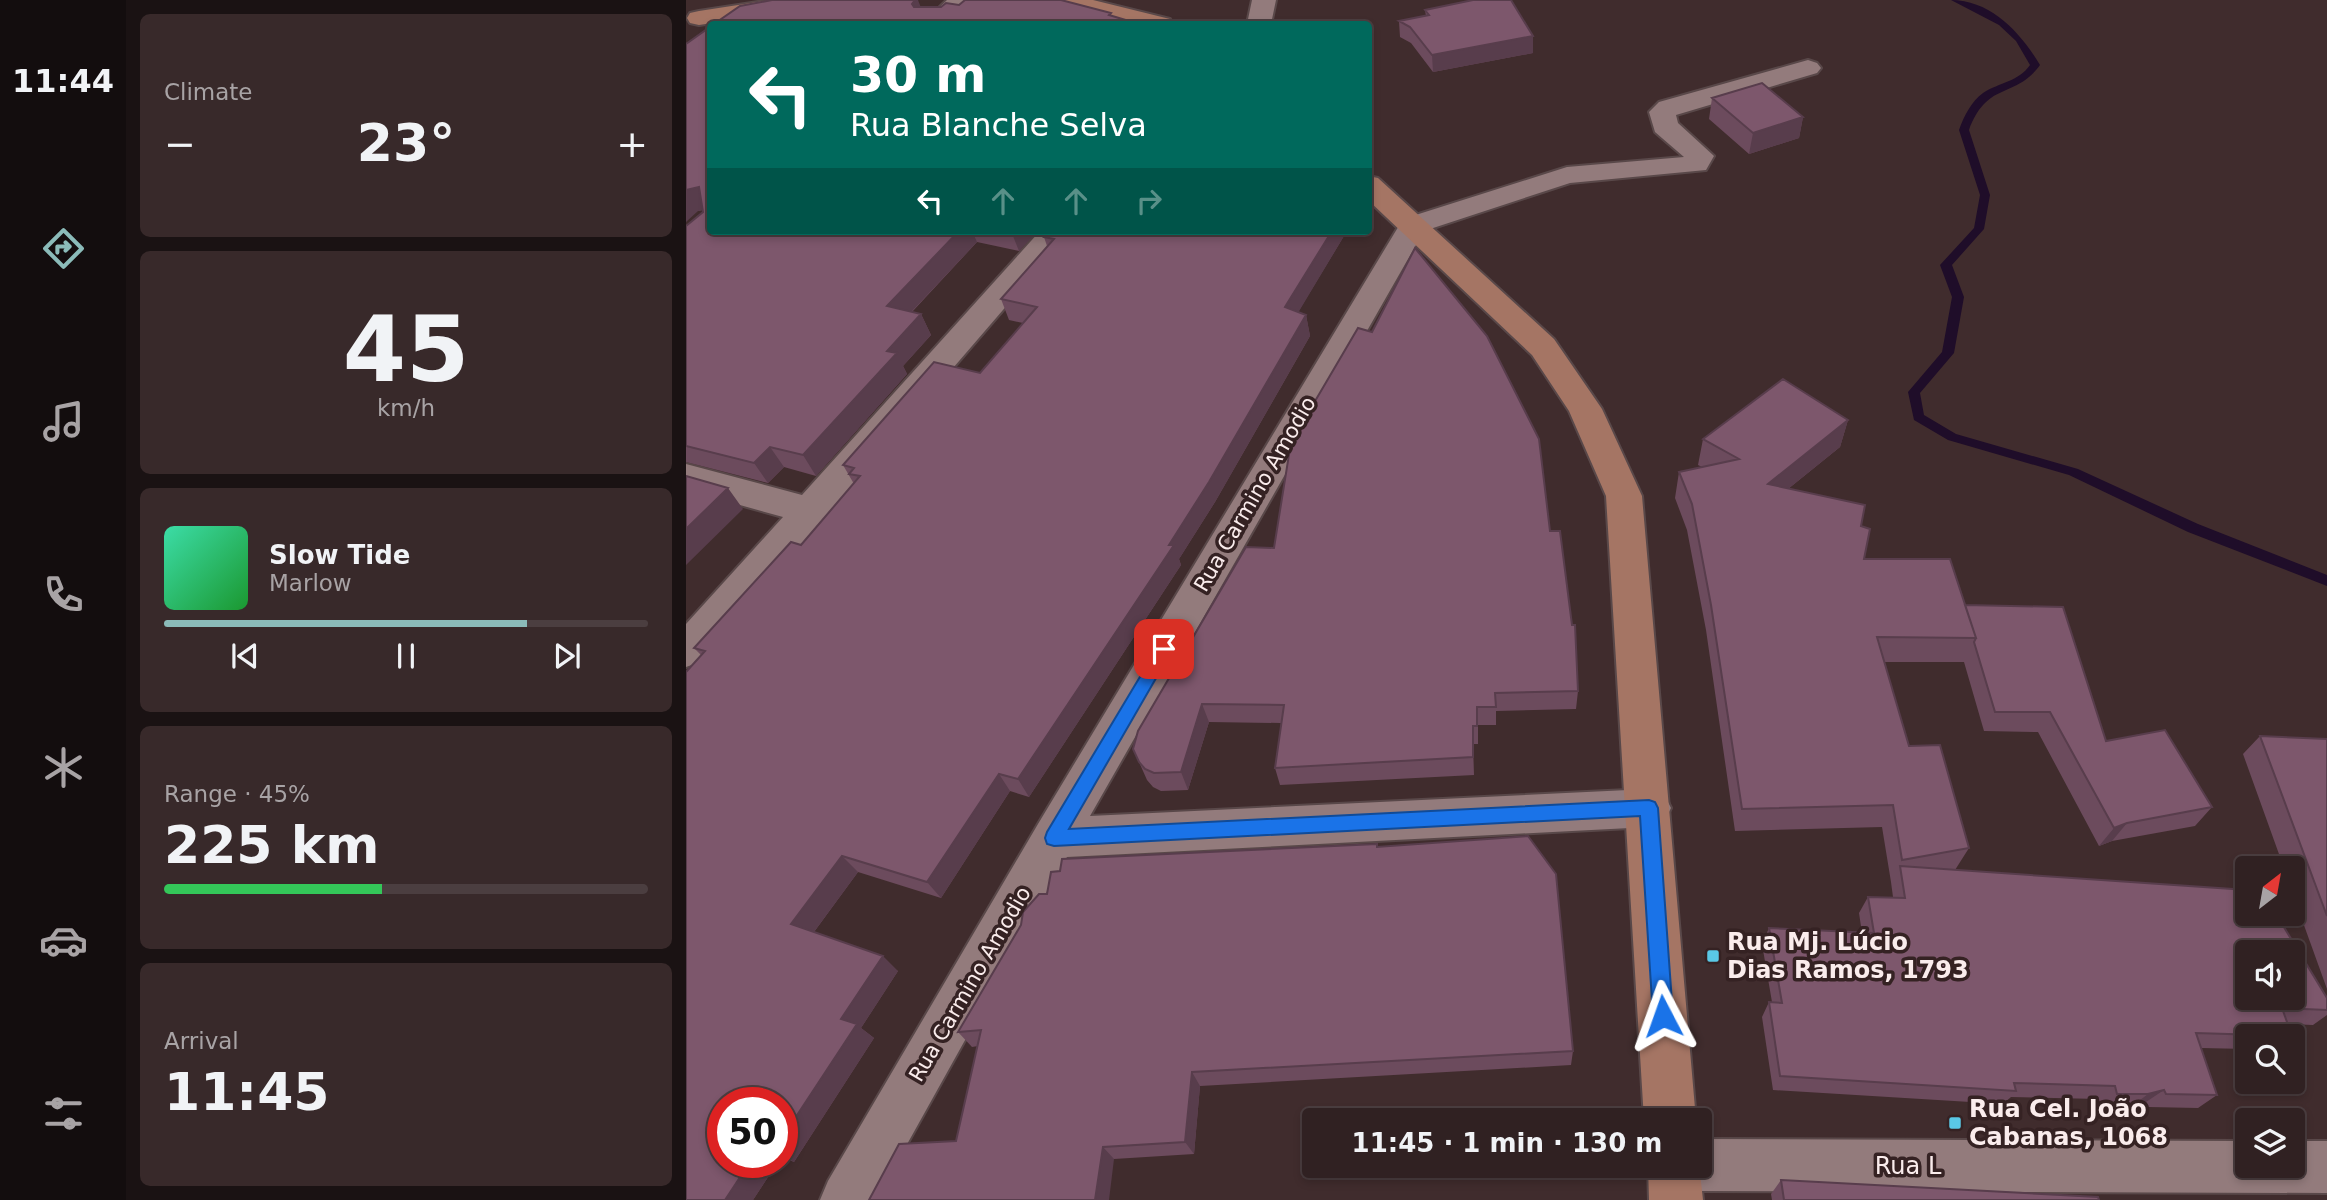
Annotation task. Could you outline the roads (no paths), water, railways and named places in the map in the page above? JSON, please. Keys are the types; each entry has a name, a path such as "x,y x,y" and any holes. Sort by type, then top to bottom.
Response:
{"main road":[{"path":"692,19 739,0"},
{"path":"692,19 819,0"},
{"path":"1064,0 1149,21"},
{"path":"1372,188 1543,347 1585,409 1624,496 1670,1108"},
{"path":"1675,1178 1676,1200"}],"street":[{"path":"937,21 961,0"},
{"path":"1260,21 1264,0"},
{"path":"1413,225 1567,175 1696,164 1700,156 1665,126 1662,112 1808,68"},
{"name":"Rua Carmino Amodio","path":"846,1200 1054,838 1413,225"},
{"path":"686,651 1052,235"},
{"path":"686,477 808,510"},
{"path":"1054,838 1649,808"},
{"name":"Rua L","path":"1712,1165 2327,1167"}],"waterway":[{"path":"1955,0 1993,17 2011,30 2035,65 2021,80 1983,98 1972,112 1964,130 1985,195 1979,229 1946,265 1958,297 1948,353 1914,392 1918,417 1952,437 2073,472 2193,528 2327,581"}],"place":[{"name":"Rua Mj. Lúcio Dias Ramos, 1793","path":"1713,956"},
{"name":"Rua Cel. João Cabanas, 1068","path":"1955,1123"}]}
